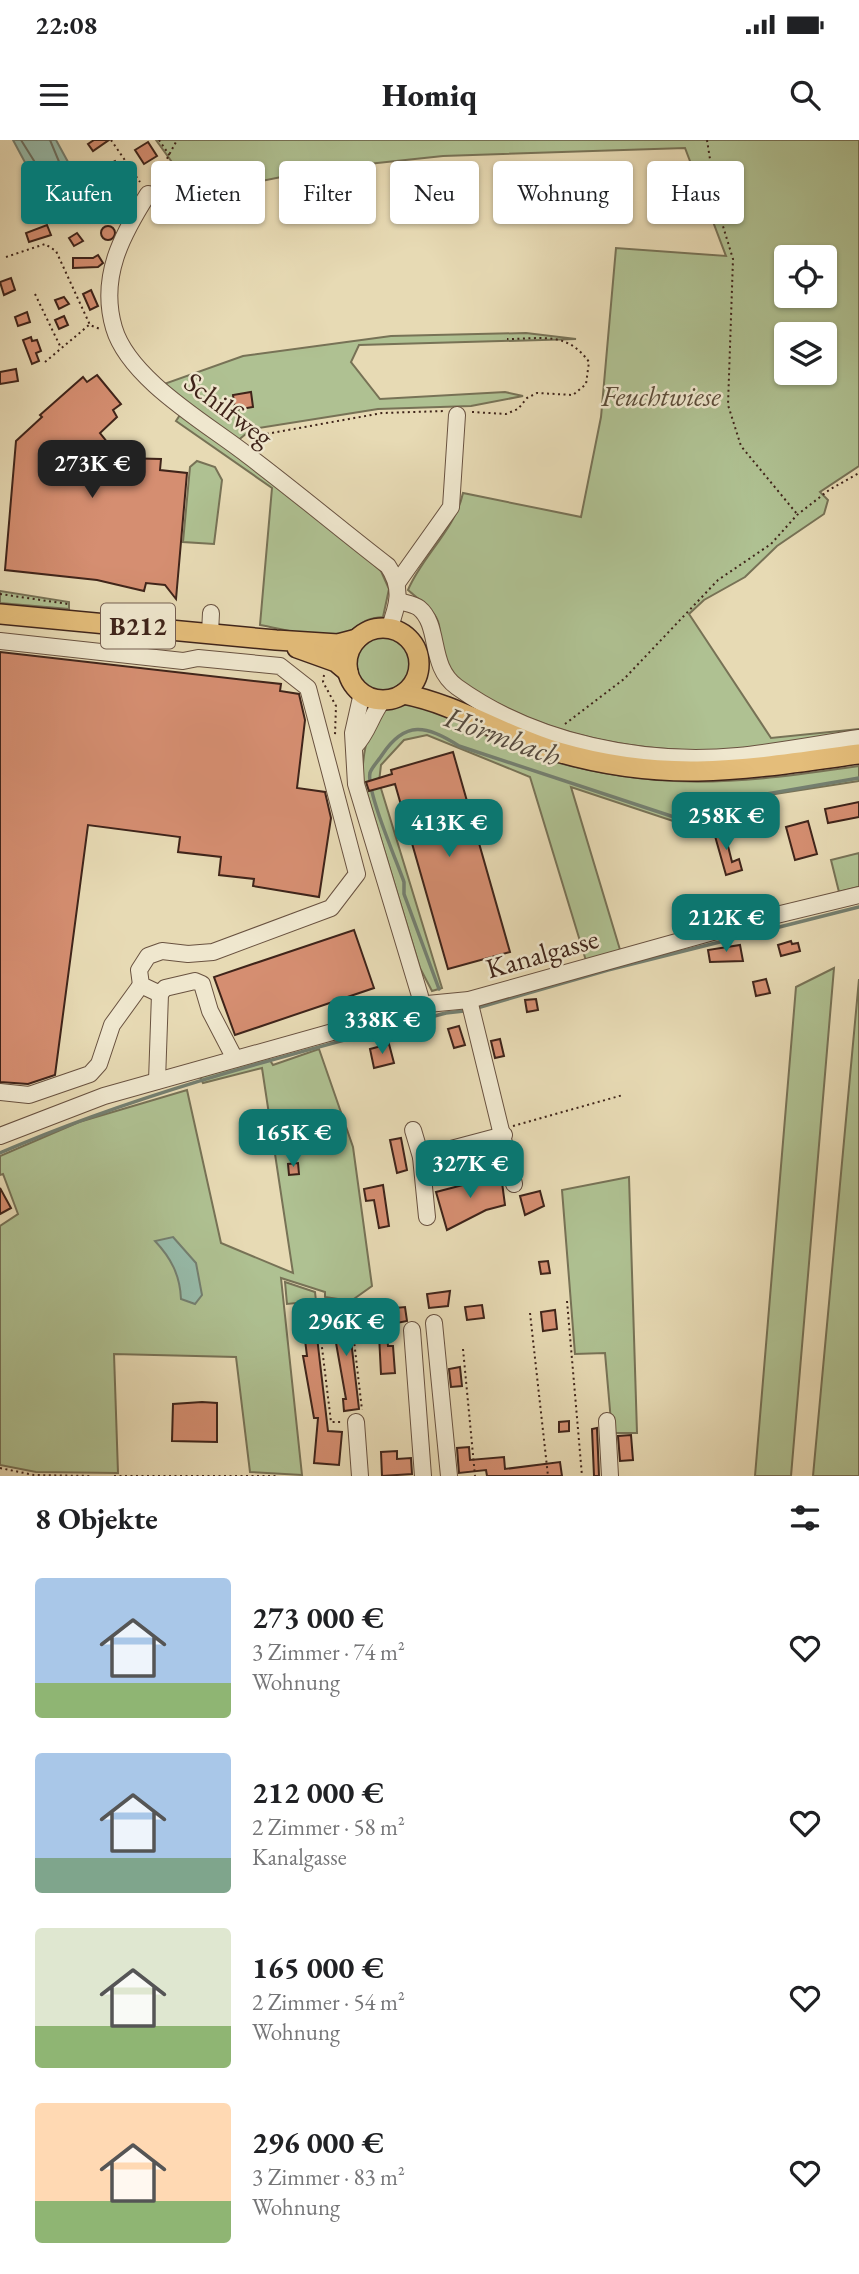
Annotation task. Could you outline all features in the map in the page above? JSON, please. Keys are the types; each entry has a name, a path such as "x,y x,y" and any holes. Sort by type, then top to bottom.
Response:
{"main road":[{"name":"B212","path":"0,614 210,623 276,640 336,662 348,672 362,693"},
{"name":"B212","path":"276,640 338,644 357,639 371,630 389,629"},
{"path":"362,693 383,700 403,694 418,674 419,662 410,640 389,629"},
{"path":"348,672 348,655 357,639"},
{"path":"418,674 472,719"},
{"path":"403,694 559,752 609,764 673,773 730,772 859,754"}],"street":[{"name":"Schilfweg","path":"148,194 121,236 109,286 114,330 128,354 174,404 244,453 388,566 397,583"},
{"path":"389,629 399,601 397,583 451,507 460,412"},
{"path":"399,601 418,607 426,618 443,675 459,688 520,722 555,736 641,753 696,757 736,756 859,738"},
{"path":"0,641 183,662 198,658 280,666 308,688 357,874 331,908 213,951 188,954 162,951 148,957 139,970 141,985 112,1025 99,1064 90,1074 29,1096 0,1092"},
{"path":"362,693 353,733 356,784 420,996 417,1005"},
{"path":"355,746 364,737 371,716 383,700"},
{"name":"Kanalgasse","path":"0,1136 61,1111 157,1081 411,1010 417,1005 469,1000 752,921 859,895"},
{"path":"157,1081 160,994 164,988 195,981 202,984 210,1011 235,1059"},
{"path":"141,985 160,994"},
{"path":"469,1000 514,1184"},
{"path":"413,1130 421,1157 427,1217"},
{"path":"421,1157 503,1132"},
{"path":"434,1323 449,1476"},
{"path":"412,1330 423,1476"},
{"path":"607,1421 610,1476"},
{"path":"356,1422 360,1476"}],"path":[{"path":"111,140 148,194 177,140"},
{"path":"159,140 170,157"},
{"path":"707,140 718,210 733,259 728,405 741,446 797,514"},
{"path":"6,257 45,244 56,251 90,325 104,331 114,330"},
{"path":"36,294 61,348"},
{"path":"45,362 90,325"},
{"path":"244,453 252,438 266,433 382,413 506,414 518,410 527,398 537,393 573,395 586,384 589,362 579,348 566,340 508,339"},
{"path":"555,736 564,725 599,701 624,679 718,580 771,544 797,514 859,472"},
{"path":"0,594 68,604 74,611"},
{"path":"503,1132 623,1096"},
{"path":"316,1298 331,1422 356,1422 363,1417 350,1306"},
{"path":"567,1301 582,1476"},
{"path":"530,1313 548,1476"},
{"path":"463,1349 475,1476"},
{"path":"0,1468 34,1475 92,1476"},
{"path":"114,1476 279,1476"}],"green space":[{"name":"Feuchtwiese","path":"156,140 859,140 859,466 820,492 828,500 824,514 777,546 745,577 704,600 689,614 771,738 859,729 859,732 776,747 717,751 622,744 560,729 530,719 495,702 473,691 453,676 442,660 437,620 408,590 453,519 463,493 581,517 601,417 616,248 726,256 714,224 744,224 744,161 690,161 685,148 443,156 376,163 376,161 279,161 279,177 265,180 265,161 171,161"},
{"path":"526,333 576,339 359,345 351,362 380,399 505,392 523,396 471,406 378,409 252,429 236,442 164,384 243,356 391,336"},
{"path":"180,415 303,502 381,571 389,589 383,617 369,620 336,637 315,636 260,625 272,488 176,421"},
{"path":"197,461 215,467 222,480 214,544 183,542 190,467"},
{"path":"0,591 69,602 69,609 0,603"},
{"path":"382,636 393,638 402,644 408,653 408,675 402,684 393,690 382,692 371,690 362,684 356,675 354,664 356,653 362,644 371,638"},
{"path":"407,704 452,718 524,753 612,775 691,782 730,781 859,766 859,781 762,796 691,820 673,821 571,787 621,953 587,964 530,777 427,735 404,740 381,765 379,782 442,988 432,991 420,968 362,777 367,740 374,722 387,709"},
{"path":"859,853 859,887 839,892 831,860"},
{"path":"834,968 791,1476 755,1476 796,987"},
{"path":"859,979 859,1476 813,1476"},
{"path":"319,1049 353,1147 372,1286 351,1301 325,1297 325,1292 281,1278 302,1475 250,1472 236,1357 114,1354 118,1473 36,1472 0,1465 0,1226 18,1214 3,1174 0,1175 0,1156 79,1122 187,1090 221,1243 293,1273 262,1068 203,1083 200,1077 268,1057 273,1065"},
{"path":"629,1177 637,1433 612,1433 605,1353 575,1354 562,1190"},
{"path":"285,1282 315,1292 316,1301 287,1304"}],"water":[{"path":"13,140 56,140 67,161 24,161"},
{"path":"173,1237 196,1263 202,1295 195,1304 181,1299 174,1267 155,1241"}],"building":[{"path":"94,140 109,140 93,151 88,144"},
{"path":"148,142 157,156 144,164 135,150"},
{"path":"47,225 51,235 29,242 26,233"},
{"path":"105,226 111,226 115,233 111,240 105,240 101,236 101,230"},
{"path":"77,233 83,241 74,246 69,238"},
{"path":"98,255 103,263 98,267 73,268 73,258 93,258"},
{"path":"11,278 15,290 4,295 0,282"},
{"path":"91,290 98,306 90,310 83,294"},
{"path":"64,297 69,304 59,309 55,300"},
{"path":"27,312 30,322 18,326 15,317"},
{"path":"64,316 68,325 59,329 55,320"},
{"path":"31,337 32,341 37,340 41,351 36,353 39,361 32,364 23,340"},
{"path":"16,369 18,381 0,384 0,372"},
{"path":"97,375 121,404 113,410 117,417 100,433 120,458 161,459 160,470 187,473 176,599 165,585 146,583 144,591 97,580 5,570 16,441 42,417 40,415 83,377 87,382"},
{"path":"251,392 253,407 235,410 233,395"},
{"path":"0,652 281,684 280,691 299,694 305,720 297,788 325,792 331,818 319,897 253,886 254,879 219,875 221,857 178,852 180,837 88,825 55,1075 28,1084 0,1082"},
{"path":"453,752 510,952 448,969 395,784 369,791 366,782 392,774 391,770"},
{"path":"859,802 859,817 828,823 825,809"},
{"path":"808,821 817,854 795,860 786,827"},
{"path":"723,826 732,862 739,859 742,870 726,875 713,829"},
{"path":"354,930 374,988 235,1035 214,977"},
{"path":"791,941 792,944 798,943 800,951 781,956 778,945"},
{"path":"740,945 743,961 710,962 708,950"},
{"path":"766,979 770,993 756,996 753,982"},
{"path":"536,999 538,1010 527,1012 525,1000"},
{"path":"459,1026 465,1045 454,1048 448,1029"},
{"path":"500,1039 504,1056 495,1058 491,1041"},
{"path":"389,1044 394,1063 374,1068 370,1049"},
{"path":"401,1138 407,1170 397,1173 390,1140"},
{"path":"298,1163 299,1174 289,1175 288,1164"},
{"path":"501,1175 505,1205 486,1210 447,1230 436,1192"},
{"path":"383,1185 389,1226 379,1228 374,1200 366,1201 364,1189"},
{"path":"0,1188 11,1208 0,1214"},
{"path":"540,1191 544,1206 525,1215 520,1196"},
{"path":"548,1261 550,1273 541,1274 539,1262"},
{"path":"450,1291 448,1306 429,1308 427,1294"},
{"path":"384,1302 385,1309 405,1307 407,1321 386,1325 388,1346 393,1346 395,1373 381,1374 379,1335 375,1335 372,1303"},
{"path":"482,1305 484,1318 467,1320 465,1307"},
{"path":"347,1306 359,1409 344,1411 343,1399 346,1399 336,1343 339,1342 336,1318 333,1318 332,1308"},
{"path":"555,1310 557,1329 543,1331 541,1312"},
{"path":"315,1320 328,1431 342,1432 339,1465 314,1463 318,1418 314,1418 303,1356 307,1356 304,1332 301,1332 300,1322"},
{"path":"460,1367 462,1386 451,1387 449,1369"},
{"path":"217,1403 217,1442 172,1441 173,1404"},
{"path":"569,1421 569,1431 559,1432 559,1422"},
{"path":"597,1428 599,1476 594,1476 592,1429"},
{"path":"631,1435 633,1460 620,1461 618,1436"},
{"path":"469,1447 470,1460 504,1457 505,1469 560,1462 562,1476 487,1476 486,1470 459,1473 457,1448"},
{"path":"397,1451 397,1459 411,1458 412,1474 382,1476 381,1452"}],"waterway":[{"name":"Hörmbach","path":"439,989 404,894 404,882 377,810 370,782 370,773 382,755 399,736 408,731 427,730 459,746 680,819 690,819 761,795 859,778"},
{"name":"Hörmbach","path":"477,1008 608,970 859,907"},
{"name":"Hörmbach","path":"0,1153 164,1092 333,1043 446,1013 464,1011"}]}
